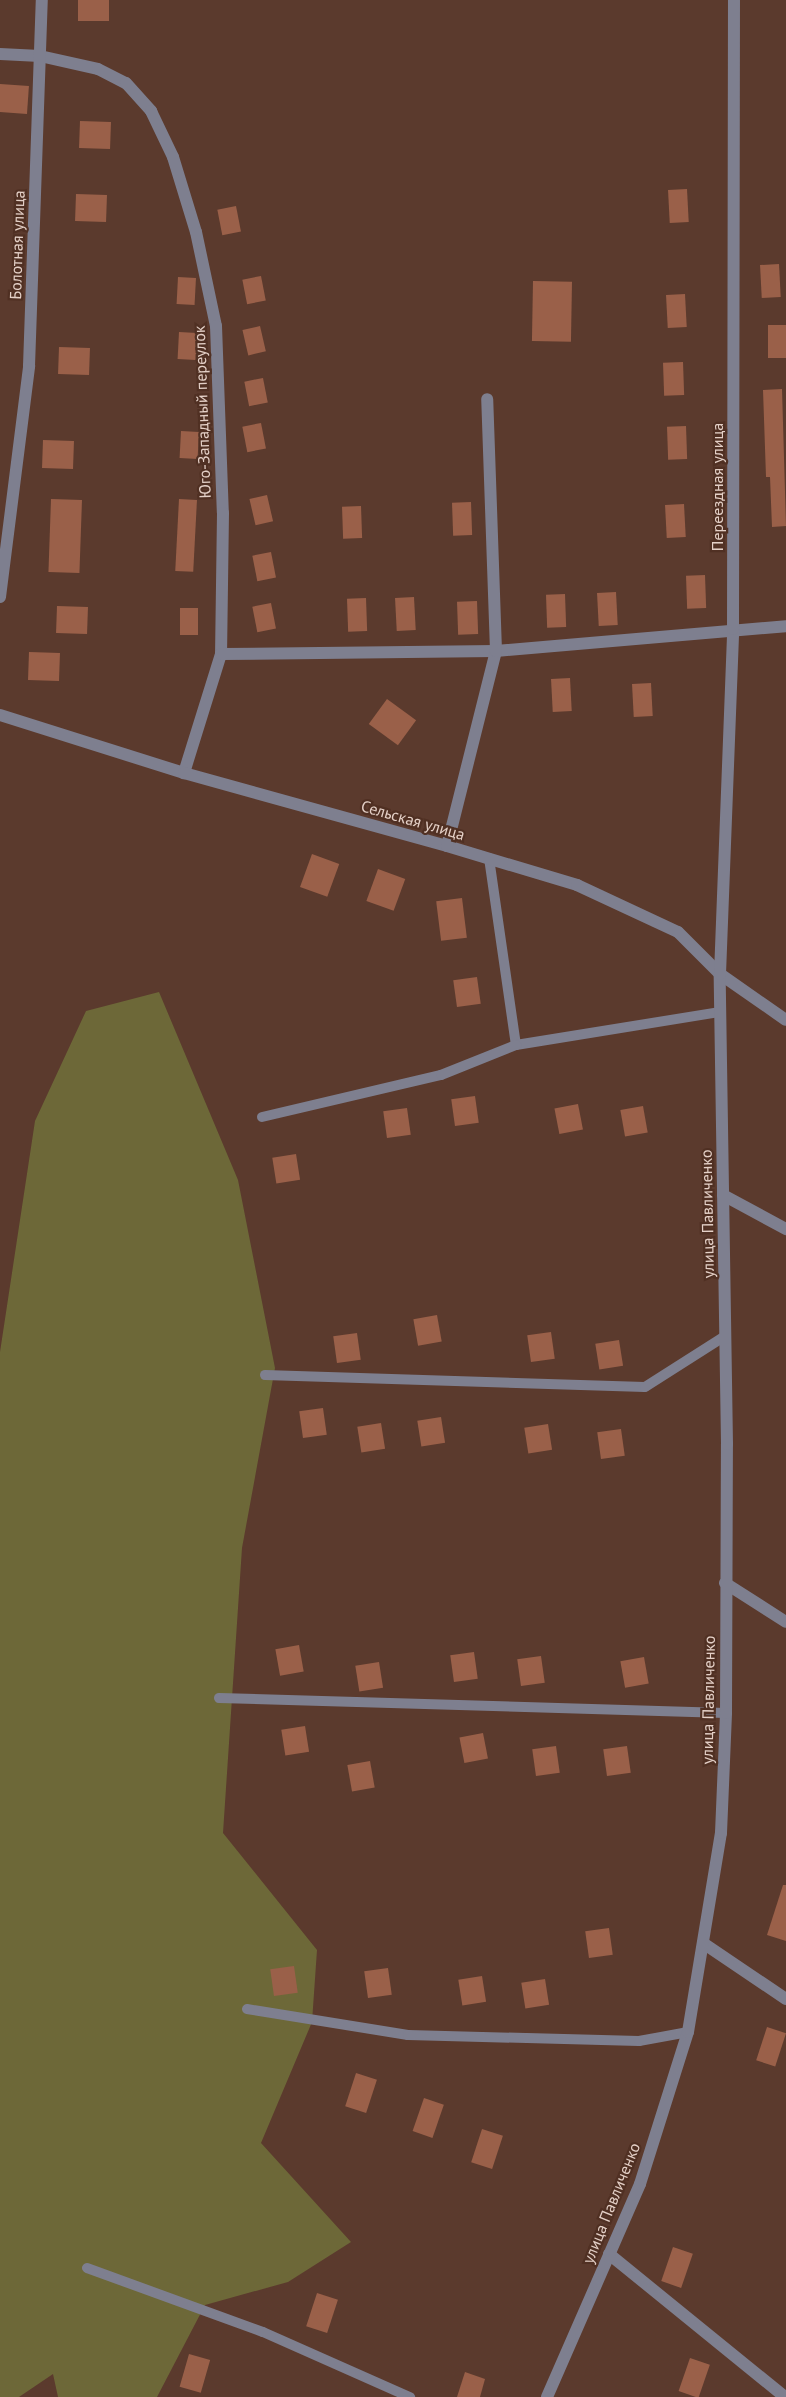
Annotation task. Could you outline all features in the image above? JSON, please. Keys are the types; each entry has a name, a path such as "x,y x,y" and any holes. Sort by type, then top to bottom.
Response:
{"street":[{"name":"Болотная улица","path":"0,597 29,366 42,0"},
{"name":"Переездная улица","path":"720,974 733,629 734,0"},
{"name":"Юго-Западный переулок","path":"0,54 40,56 99,69 126,83 151,111 173,157 196,232 216,326 222,513 221,654 183,773"},
{"path":"447,846 496,651 487,399"},
{"path":"221,654 496,651 786,626"},
{"name":"Сельская улица","path":"0,714 183,773 447,846 577,885 678,932 720,974 786,1020"},
{"name":"улица Павличенко","path":"547,2397 640,2184 688,2032 721,1833 726,1713 725,1336 720,974"},
{"path":"723,1195 786,1229"},
{"path":"725,1583 786,1622"},
{"path":"703,1942 786,1999"},
{"path":"609,2254 785,2397"}],"lane":[{"path":"489,858 516,1045"},
{"path":"262,1117 441,1075 516,1045 720,1012"},
{"path":"265,1375 645,1387 725,1336"},
{"path":"219,1698 726,1713"},
{"path":"247,2009 408,2035 639,2041 688,2032"},
{"path":"87,2268 263,2332 410,2397"}],"shaded area":[{"path":"159,992 238,1180 275,1368 242,1548 223,1833 317,1950 312,2022 261,2143 351,2242 288,2282 205,2305 157,2397 58,2397 53,2374 19,2397 0,2397 0,1352 35,1121 86,1011"}],"building":[{"path":"78,0 109,0 109,21 78,21"},
{"path":"0,84 29,86 27,114 0,112"},
{"path":"80,121 111,122 110,149 79,148"},
{"path":"687,189 689,222 670,223 668,190"},
{"path":"76,194 107,195 106,222 75,221"},
{"path":"236,206 241,232 222,235 217,210"},
{"path":"779,264 781,297 762,298 760,265"},
{"path":"261,276 266,301 247,304 242,280"},
{"path":"178,277 196,278 195,305 177,304"},
{"path":"533,281 572,282 571,342 532,341"},
{"path":"685,294 687,327 668,328 666,295"},
{"path":"768,325 786,325 786,358 768,358"},
{"path":"260,326 266,351 248,355 242,330"},
{"path":"179,332 197,333 196,360 178,359"},
{"path":"59,347 90,348 89,375 58,374"},
{"path":"683,362 684,395 664,396 663,363"},
{"path":"263,378 268,403 249,406 244,382"},
{"path":"782,389 786,526 772,527 770,477 766,477 763,390"},
{"path":"261,423 266,449 247,452 242,427"},
{"path":"686,426 687,459 668,460 667,427"},
{"path":"181,431 199,432 198,459 180,458"},
{"path":"43,440 74,441 73,469 42,468"},
{"path":"267,495 273,521 256,525 249,499"},
{"path":"51,499 82,500 79,573 48,572"},
{"path":"179,499 197,500 193,572 175,571"},
{"path":"471,502 472,535 453,536 452,503"},
{"path":"684,504 686,537 667,538 665,505"},
{"path":"361,506 362,538 343,539 342,507"},
{"path":"271,552 276,578 257,581 252,556"},
{"path":"705,575 706,608 687,609 686,576"},
{"path":"616,592 618,625 599,626 597,593"},
{"path":"565,594 566,627 547,628 546,595"},
{"path":"414,597 416,630 397,631 395,598"},
{"path":"366,598 367,631 348,632 347,599"},
{"path":"477,601 478,634 458,635 457,602"},
{"path":"271,603 276,629 257,632 252,607"},
{"path":"57,606 88,607 87,634 56,633"},
{"path":"180,608 198,608 198,635 180,635"},
{"path":"29,652 60,653 59,681 28,680"},
{"path":"570,678 572,711 553,712 551,679"},
{"path":"651,683 653,716 634,717 632,684"},
{"path":"387,699 416,720 398,745 369,724"},
{"path":"312,854 339,864 327,897 300,887"},
{"path":"378,869 405,879 394,911 366,901"},
{"path":"462,898 467,938 441,941 436,901"},
{"path":"477,977 481,1004 457,1007 453,980"},
{"path":"475,1096 479,1123 455,1126 451,1099"},
{"path":"578,1104 583,1130 559,1134 554,1109"},
{"path":"643,1106 648,1133 625,1137 620,1110"},
{"path":"407,1108 411,1135 387,1138 383,1111"},
{"path":"296,1154 300,1180 276,1183 272,1158"},
{"path":"437,1315 442,1342 418,1346 413,1319"},
{"path":"551,1332 555,1359 531,1362 527,1335"},
{"path":"357,1333 361,1360 337,1363 333,1336"},
{"path":"619,1340 623,1366 599,1369 595,1344"},
{"path":"323,1408 327,1435 303,1438 299,1411"},
{"path":"441,1417 445,1443 421,1446 417,1421"},
{"path":"381,1423 385,1449 361,1452 357,1427"},
{"path":"548,1424 552,1450 528,1453 524,1428"},
{"path":"621,1429 625,1456 601,1459 597,1432"},
{"path":"299,1645 304,1672 280,1676 275,1649"},
{"path":"474,1652 478,1679 454,1682 450,1655"},
{"path":"541,1656 545,1683 521,1686 517,1659"},
{"path":"644,1657 649,1684 625,1688 620,1661"},
{"path":"379,1662 383,1688 359,1691 355,1666"},
{"path":"305,1726 309,1752 285,1755 281,1730"},
{"path":"483,1733 488,1759 464,1763 459,1738"},
{"path":"556,1746 560,1773 536,1776 532,1749"},
{"path":"627,1746 631,1773 607,1776 603,1749"},
{"path":"370,1761 375,1788 352,1792 347,1765"},
{"path":"783,1885 786,1885 786,1941 767,1935"},
{"path":"609,1928 613,1955 589,1958 585,1931"},
{"path":"294,1966 298,1993 274,1996 270,1969"},
{"path":"388,1968 392,1995 368,1998 364,1971"},
{"path":"482,1976 486,2002 462,2005 458,1980"},
{"path":"545,1979 549,2005 525,2008 521,1983"},
{"path":"767,2027 786,2033 775,2066 756,2060"},
{"path":"356,2073 377,2080 366,2113 345,2106"},
{"path":"424,2098 444,2105 432,2138 413,2131"},
{"path":"482,2129 503,2136 492,2169 471,2162"},
{"path":"673,2247 693,2254 681,2288 661,2281"},
{"path":"317,2293 338,2300 327,2333 306,2326"},
{"path":"189,2354 210,2360 201,2393 180,2387"},
{"path":"690,2358 710,2365 699,2397 679,2391"},
{"path":"465,2372 485,2379 480,2397 457,2397"}]}
